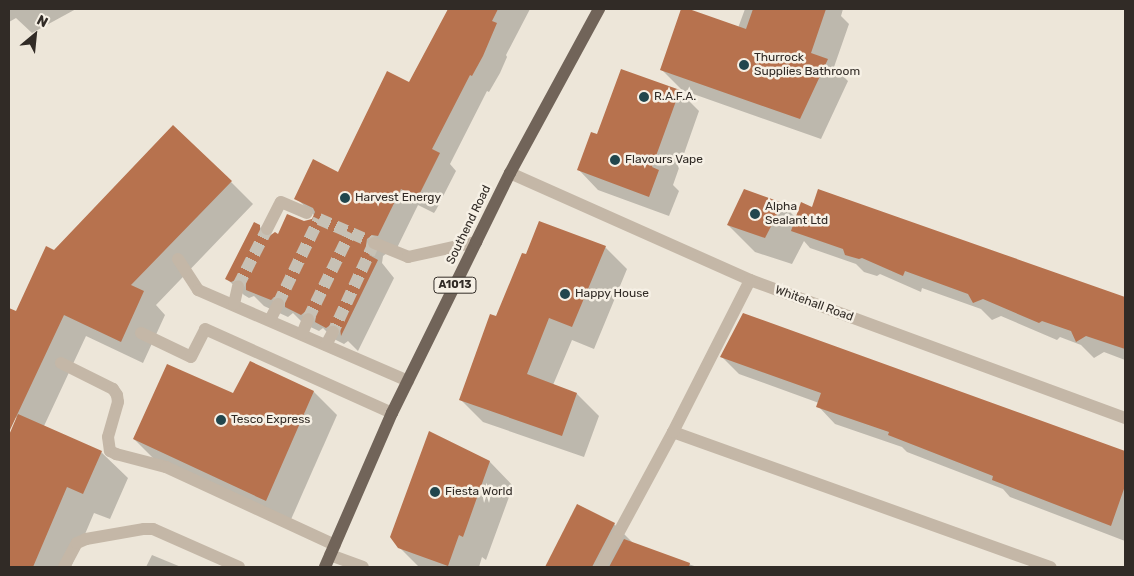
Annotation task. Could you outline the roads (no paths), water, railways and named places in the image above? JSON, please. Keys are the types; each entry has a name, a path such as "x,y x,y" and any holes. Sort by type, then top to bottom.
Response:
{"main road":[{"name":"Southend Road","path":"325,567 392,413 510,173 599,9"}],"street":[{"name":"Whitehall Road","path":"510,173 750,280 1125,418"},
{"path":"267,228 281,202 307,213"},
{"path":"374,243 408,257 476,242"},
{"path":"178,259 198,290 408,381"},
{"path":"600,567 750,280"},
{"path":"234,304 238,286"},
{"path":"270,320 278,304"},
{"path":"302,334 308,319"},
{"path":"141,333 192,357 205,329 392,413"},
{"path":"326,345 333,332"},
{"path":"61,363 113,389 116,394 118,402 108,437 110,450 116,454 166,467 363,567"},
{"path":"672,432 1051,567"},
{"path":"64,567 78,543 86,539 153,529 239,567"}],"tunnel":[{"path":"278,304 319,219 374,243 333,332"},
{"path":"238,286 267,229"},
{"path":"308,319 350,233"}],"place":[{"name":"Thurrock Supplies Bathroom","path":"744,65"},
{"name":"R.A.F.A.","path":"644,97"},
{"name":"Flavours Vape","path":"615,160"},
{"name":"Harvest Energy","path":"345,198"},
{"name":"Alpha Sealant Ltd","path":"755,214"},
{"name":"Happy House","path":"565,294"},
{"name":"Tesco Express","path":"221,420"},
{"name":"Fiesta World","path":"435,492"}]}
